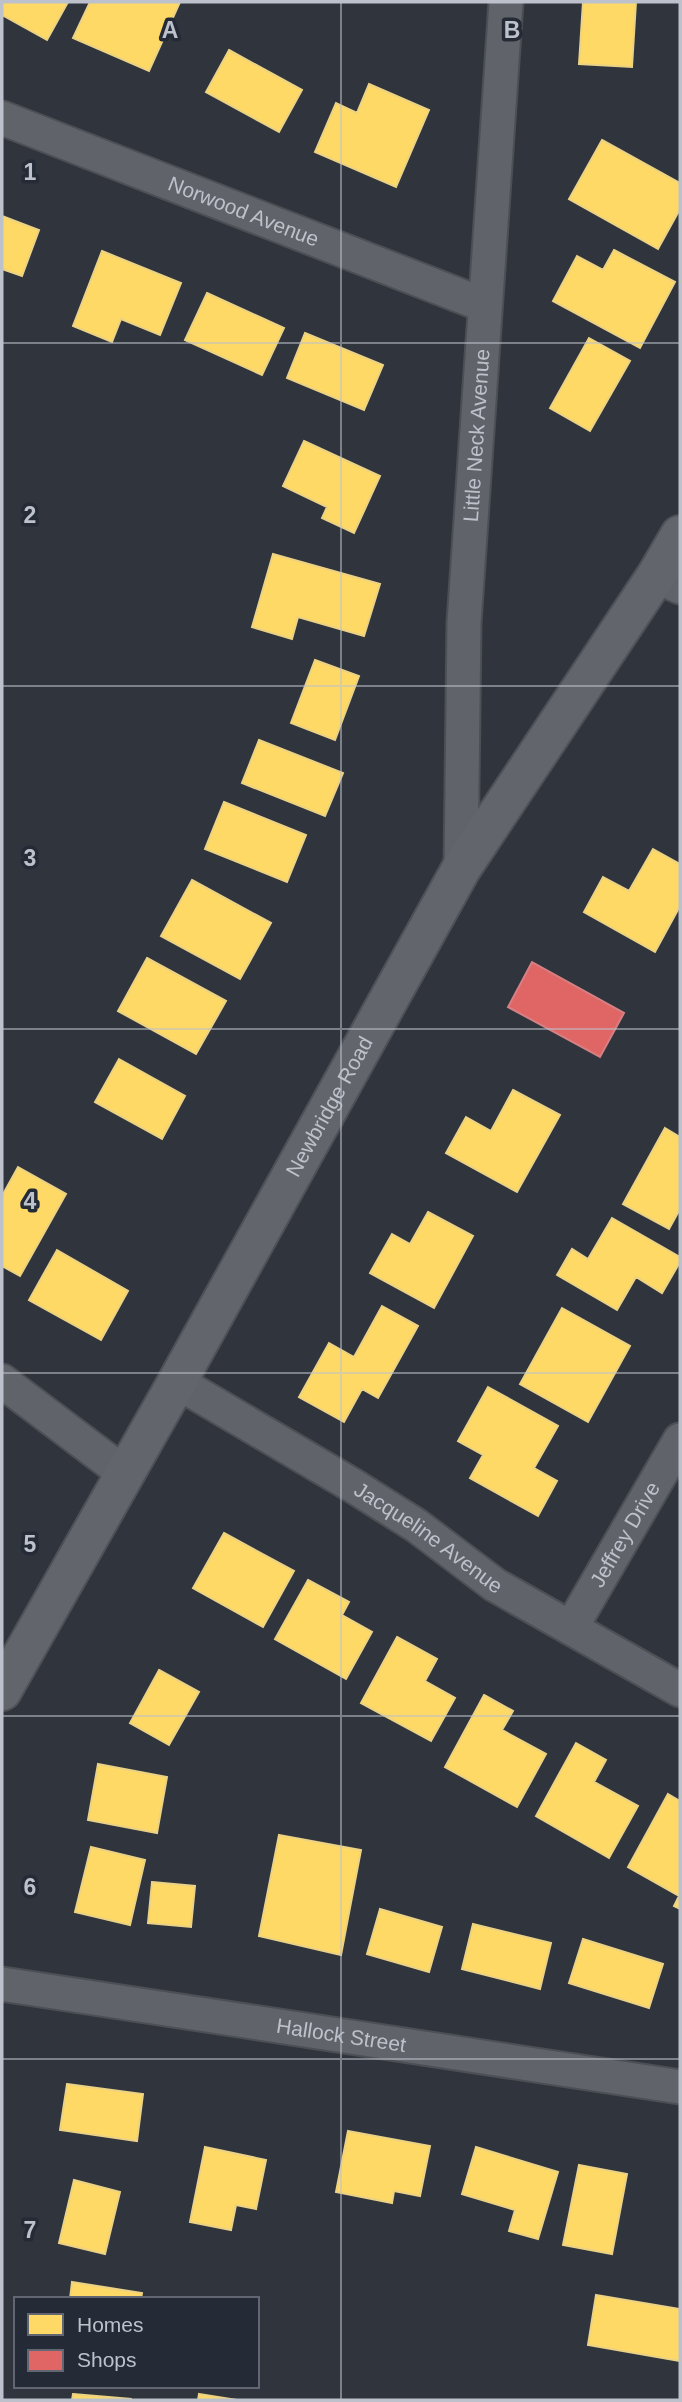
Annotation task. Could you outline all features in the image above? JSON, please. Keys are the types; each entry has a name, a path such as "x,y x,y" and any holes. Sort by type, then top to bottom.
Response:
{"main road":[{"name":"Newbridge Road","path":"2,1691 177,1382 461,869 668,581 680,535"}],"street":[{"name":"Little Neck Avenue","path":"461,869 464,623 506,2"},
{"name":"Norwood Avenue","path":"2,118 484,304"},
{"path":"2,1381 124,1472"},
{"name":"Jacqueline Avenue","path":"177,1382 417,1526 495,1585 680,1690"},
{"name":"Jeffrey Drive","path":"571,1628 680,1440"},
{"name":"Hallock Street","path":"2,1984 680,2087"}],"building: Homes":[{"path":"2,2 68,2 47,40 2,15"},
{"path":"90,2 180,2 149,71 73,38"},
{"path":"583,2 636,2 632,67 579,64"},
{"path":"229,50 302,90 279,132 206,92"},
{"path":"369,84 429,110 396,187 315,152 336,103 357,113"},
{"path":"602,140 680,183 680,209 658,249 569,199"},
{"path":"2,216 39,230 22,276 2,269"},
{"path":"614,250 675,282 640,348 553,301 577,256 603,270"},
{"path":"102,251 181,283 160,335 121,319 112,342 73,326"},
{"path":"207,293 284,328 262,375 185,340"},
{"path":"305,333 383,365 364,410 287,378"},
{"path":"589,338 630,361 590,431 550,408"},
{"path":"304,441 380,476 354,533 322,518 327,507 283,486"},
{"path":"273,554 380,584 364,636 298,617 292,639 252,627"},
{"path":"315,660 359,676 335,740 291,723"},
{"path":"259,740 343,773 325,816 242,783"},
{"path":"224,802 306,835 287,882 205,849"},
{"path":"653,849 680,864 680,906 655,952 584,912 603,877 629,891"},
{"path":"192,880 271,923 240,979 161,936"},
{"path":"147,958 226,1001 196,1054 118,1011"},
{"path":"119,1059 185,1096 162,1139 95,1102"},
{"path":"513,1090 560,1115 517,1192 446,1153 466,1117 491,1131"},
{"path":"665,1128 680,1137 680,1209 669,1229 623,1204"},
{"path":"18,1167 66,1194 20,1276 2,1266 2,1196"},
{"path":"428,1212 473,1236 434,1308 370,1273 392,1234 410,1244"},
{"path":"612,1218 680,1257 680,1262 662,1293 636,1277 617,1310 557,1275 572,1249 588,1259"},
{"path":"57,1250 128,1291 101,1340 29,1300"},
{"path":"382,1306 418,1326 378,1398 362,1389 344,1422 299,1397 329,1343 354,1357"},
{"path":"562,1308 630,1346 588,1422 520,1384"},
{"path":"488,1387 558,1426 534,1468 557,1481 538,1516 470,1478 483,1455 458,1441"},
{"path":"224,1533 294,1571 263,1627 193,1588"},
{"path":"308,1580 349,1602 342,1615 372,1632 346,1679 275,1639"},
{"path":"397,1637 437,1659 425,1681 455,1698 431,1741 361,1703"},
{"path":"159,1670 199,1692 169,1745 130,1723"},
{"path":"484,1695 513,1711 502,1730 546,1754 517,1807 445,1767"},
{"path":"576,1743 606,1760 594,1782 638,1806 609,1858 536,1816"},
{"path":"98,1764 167,1777 157,1833 88,1820"},
{"path":"668,1794 680,1801 680,1909 674,1906 679,1896 628,1867"},
{"path":"279,1835 361,1850 341,1955 259,1936"},
{"path":"91,1847 145,1860 130,1925 75,1912"},
{"path":"152,1882 195,1886 191,1927 148,1923"},
{"path":"380,1909 442,1927 429,1972 367,1954"},
{"path":"473,1924 551,1943 540,1989 462,1969"},
{"path":"583,1939 663,1964 649,2008 569,1983"},
{"path":"67,2084 143,2094 137,2141 60,2130"},
{"path":"348,2131 430,2146 420,2196 394,2191 392,2203 336,2192"},
{"path":"205,2147 266,2160 256,2209 236,2205 231,2230 190,2222"},
{"path":"476,2147 558,2172 538,2239 509,2231 515,2210 462,2194"},
{"path":"579,2165 627,2174 612,2254 563,2245"},
{"path":"74,2180 120,2192 105,2254 59,2243"},
{"path":"72,2282 142,2293 141,2297 70,2297"},
{"path":"596,2295 680,2309 680,2361 588,2345"},
{"path":"73,2394 131,2399 131,2400 72,2400"},
{"path":"199,2394 237,2400 198,2400"}],"building: Shops":[{"path":"532,962 624,1013 600,1057 508,1007"}]}
